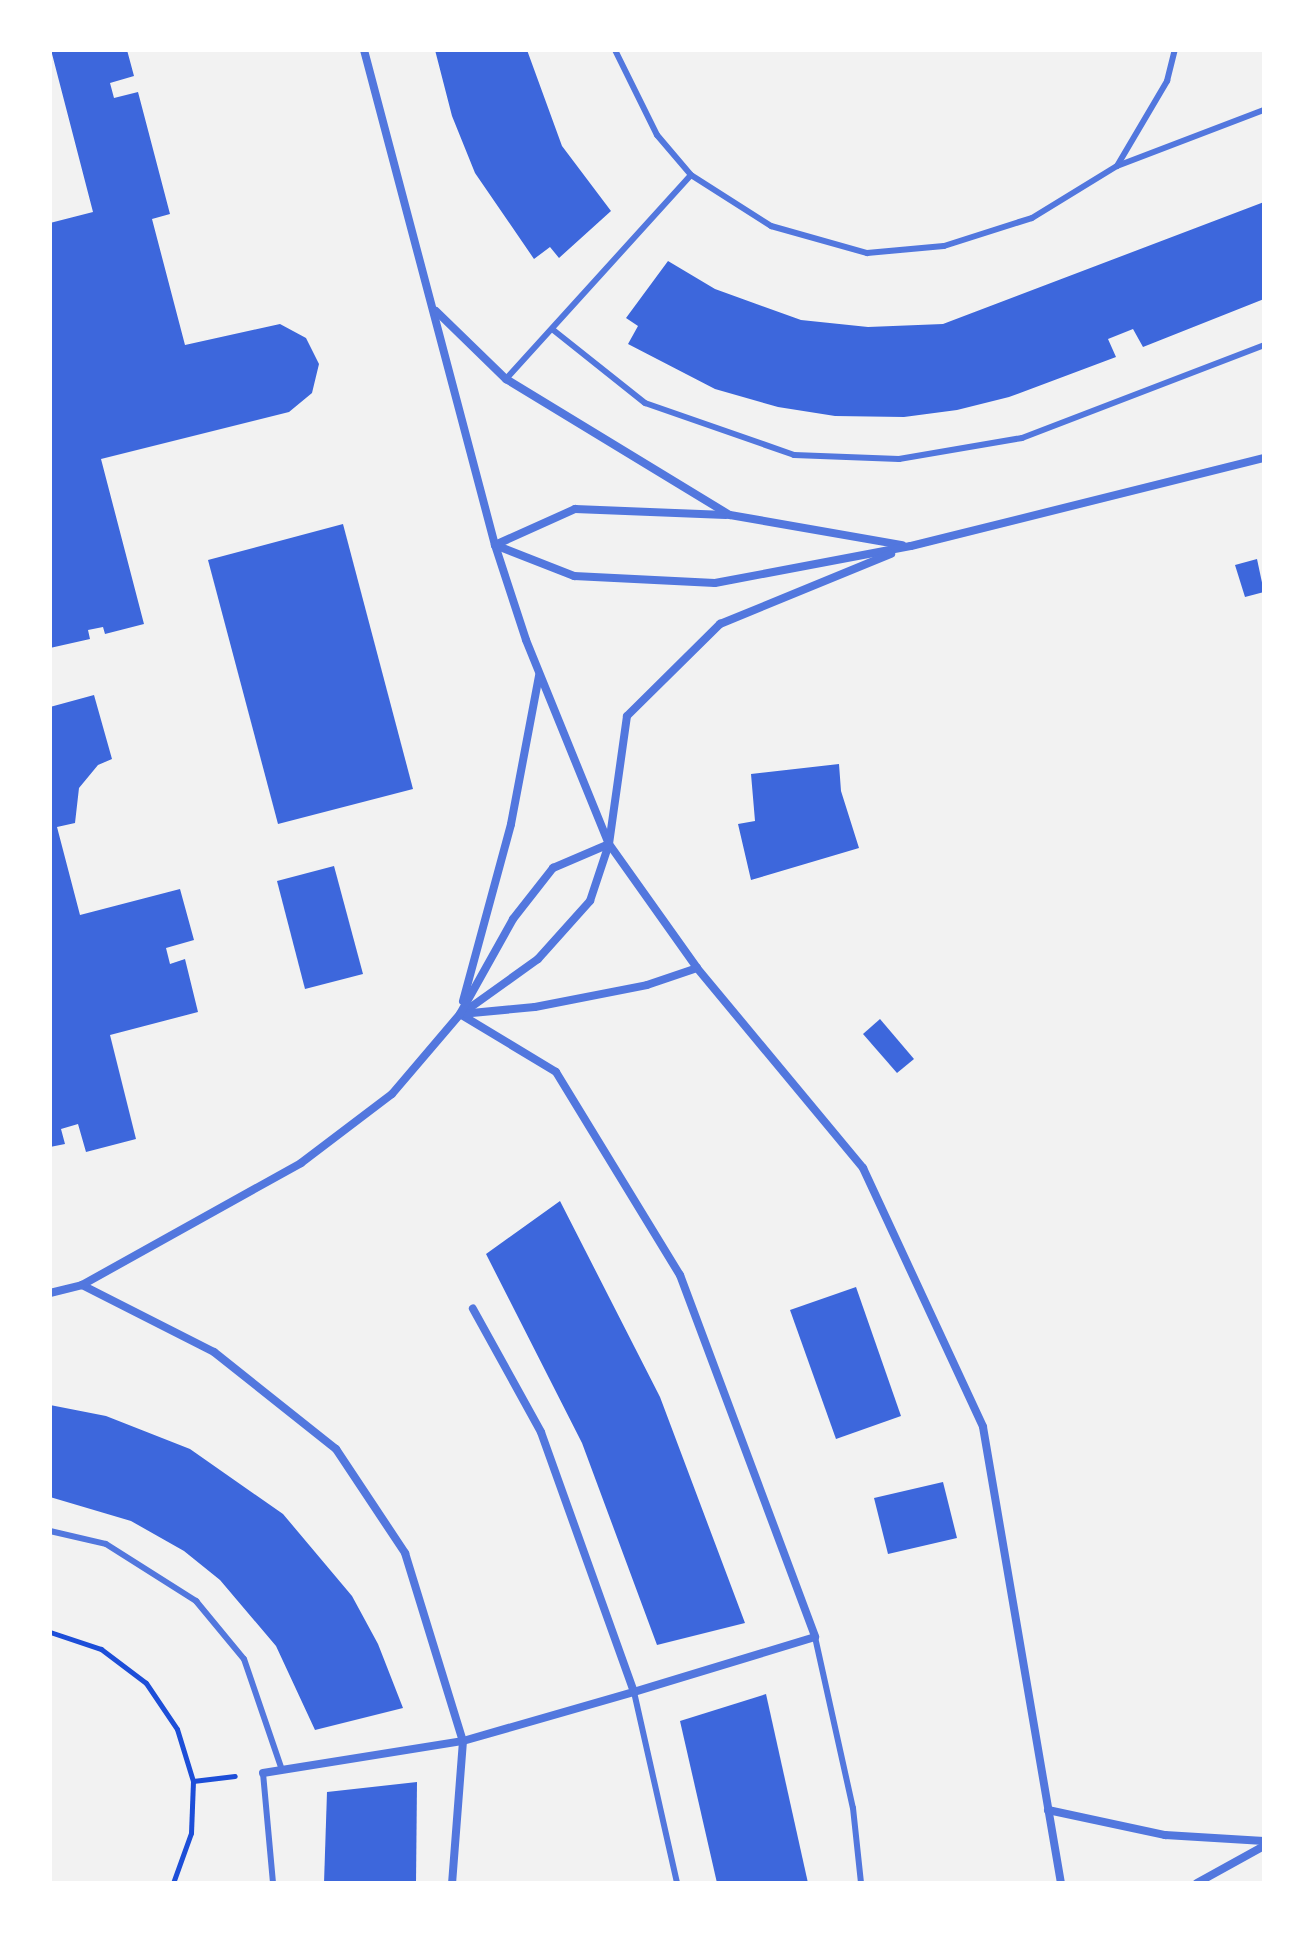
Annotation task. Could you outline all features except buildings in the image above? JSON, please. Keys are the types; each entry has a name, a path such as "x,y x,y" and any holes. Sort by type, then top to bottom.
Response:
{"street":[{"path":"364,50 436,311 495,545 540,675 609,844 697,968 863,1168 983,1427 1061,1883"},
{"path":"436,311 506,379 730,515"},
{"path":"495,545 574,576 715,583 911,546 1264,458"},
{"path":"495,545 575,509 730,515 911,546"},
{"path":"460,1014 538,959 590,901 609,844 627,716 720,624 911,546"},
{"path":"460,1014 511,824 540,675"},
{"path":"50,1293 82,1285 301,1163 392,1094 460,1014 513,919 553,868 609,844"},
{"path":"460,1014 633,988 697,968"},
{"path":"263,1773 463,1741 815,1637 680,1275 556,1072 460,1014"},
{"path":"82,1285 214,1352 336,1449 405,1553 463,1741 452,1883"},
{"path":"473,1309 541,1432 634,1692"},
{"path":"1048,1810 1165,1835 1264,1843"},
{"path":"1197,1883 1264,1843"}],"lane":[{"path":"615,50 657,135 691,175 771,226 867,253 944,246 1032,218 1117,166 1264,110"},
{"path":"1117,166 1167,81 1175,50"},
{"path":"506,379 691,175"},
{"path":"552,329 645,403 794,455 899,459 1022,438 1264,345"},
{"path":"50,1531 106,1544 196,1601 244,1659 282,1770"},
{"path":"815,1637 853,1808 861,1883"},
{"path":"634,1692 677,1883"},
{"path":"263,1773 273,1883"}],"path":[{"path":"50,1632 101,1649 146,1683 177,1729 193,1781 191,1833 173,1883"},
{"path":"193,1781 263,1773"}]}
